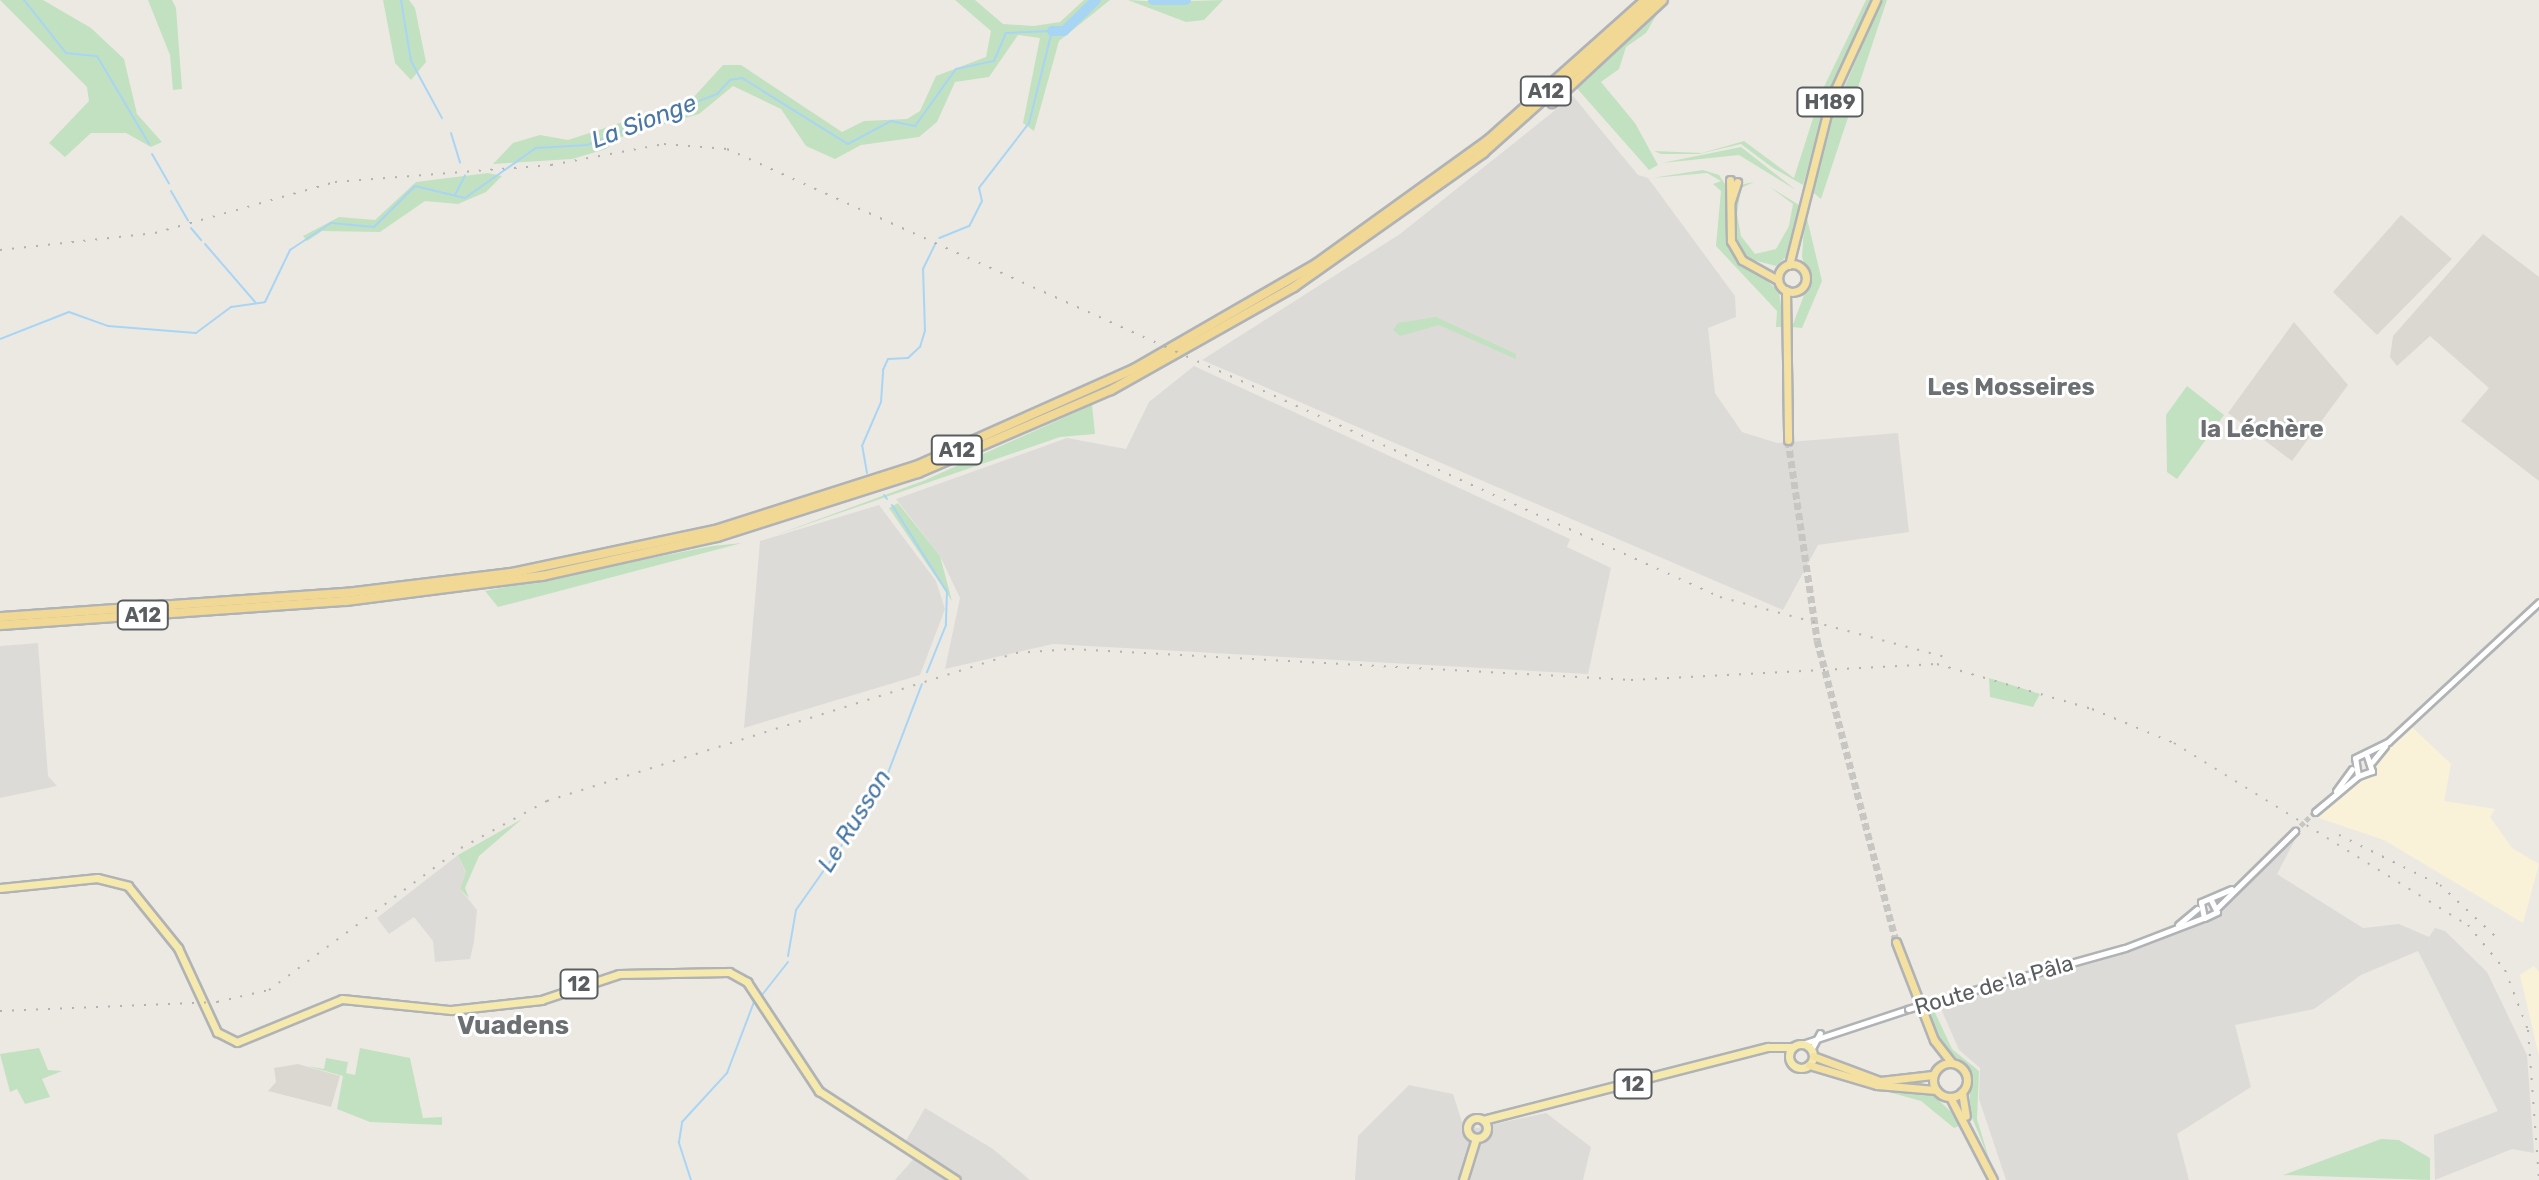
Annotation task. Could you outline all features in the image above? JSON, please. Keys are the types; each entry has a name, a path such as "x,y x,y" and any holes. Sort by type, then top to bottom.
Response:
{"highway":[{"name":"A12","path":"0,617 346,593 540,568 745,522 916,466 1121,376 1304,272 1488,140 1645,0"},
{"name":"A12","path":"0,625 422,593 717,537 1002,440 1164,362 1309,278 1483,153 1655,0"},
{"path":"1309,278 1485,158 1663,0"},
{"name":"H189","path":"1796,237 1827,110 1876,0"},
{"path":"1734,181 1730,203 1731,241 1756,269 1778,280 1786,290 1788,440"},
{"path":"1789,265 1796,237"},
{"path":"1788,317 1795,291 1806,278 1799,266 1796,237"},
{"path":"1756,269 1780,271 1789,265 1799,266"},
{"path":"1778,280 1780,271"},
{"path":"1786,290 1795,291"},
{"path":"1896,942 1934,1040 1951,1062 1966,1073 1962,1092 1968,1122 1993,1180"},
{"path":"1934,1040 1936,1090"},
{"path":"1812,1053 1887,1082 1935,1071 1951,1062"},
{"path":"1809,1065 1872,1084 1936,1090 1950,1097 1968,1122"},
{"path":"1950,1097 1962,1092"}],"main road":[{"name":"12","path":"0,888 97,878 128,886 178,948 217,1032 237,1042 342,999 468,1009 541,1000 619,974 729,972 750,986 819,1091 956,1180"},
{"name":"12","path":"1485,1124 1761,1049 1802,1044"},
{"path":"1761,1049 1788,1057 1795,1067 1809,1065 1812,1053 1802,1044"},
{"path":"1788,1057 1792,1047"},
{"path":"1463,1180 1472,1136 1470,1120 1485,1124"},
{"path":"1472,1136 1485,1124"}],"street":[{"path":"2315,812 2358,776 2370,773 2372,762 2388,742 2539,602"},
{"path":"2334,794 2352,769 2355,758 2367,756 2388,742"},
{"path":"2367,756 2372,762"},
{"path":"2352,769 2358,776"},
{"path":"2237,885 2211,900 2217,908 2295,831"},
{"name":"Route de la Pâla","path":"2167,932 2211,900"},
{"path":"2198,908 2203,918"},
{"name":"Route de la Pâla","path":"1802,1044 1820,1033 2167,932 2203,918 2217,908"},
{"path":"1812,1053 1820,1033"}],"shaded area":[{"path":"1573,96 1638,175 1648,178 1735,296 1736,317 1708,328 1715,393 1742,432 1777,443 1898,433 1909,532 1818,545 1783,610 1202,360 1400,234"},
{"path":"2401,215 2452,259 2377,335 2333,292"},
{"path":"2483,234 2539,277 2539,481 2461,421 2489,388 2430,336 2397,366 2390,357 2393,336"},
{"path":"2294,322 2348,385 2292,461 2228,413"},
{"path":"1194,366 1570,539 1567,547 1611,568 1588,674 1053,644 945,669 960,598 940,556 896,499 1067,438 1126,449 1149,402"},
{"path":"879,505 936,581 945,609 920,675 744,728 760,541"},
{"path":"38,643 48,776 57,786 0,798 0,646"},
{"path":"2412,727 2451,764 2444,801 2495,809 2490,817 2512,848 2539,864 2523,923 2384,840 2316,817"},
{"path":"2298,834 2277,874 2363,928 2399,924 2429,937 2435,928 2445,931 2487,972 2527,1055 2534,1153 2512,1149 2435,1180 2434,1135 2498,1111 2418,951 2361,975 2314,1009 2235,1025 2251,1087 2177,1134 2189,1180 2006,1180 1979,1099 1980,1068 1959,1050 1939,1004 2159,940 2228,902"},
{"path":"458,855 466,873 460,889 477,910 474,942 470,959 435,962 433,941 414,917 389,934 377,918"},
{"path":"2534,966 2539,972 2539,1056 2520,975"},
{"path":"298,1064 340,1076 331,1107 268,1091 276,1082 274,1068"},
{"path":"1409,1085 1453,1094 1462,1122 1477,1128 1546,1113 1591,1147 1583,1180 1355,1180 1358,1136"},
{"path":"925,1108 993,1149 1030,1180 895,1180 917,1155 903,1146"}],"green space":[{"path":"0,0 43,0 91,28 124,59 137,114 162,142 151,147 126,133 91,133 65,157 49,143 89,101 87,87"},
{"path":"148,0 172,0 176,8 182,89 173,90 170,55"},
{"path":"383,0 409,0 415,8 426,62 411,80 395,63"},
{"path":"955,0 975,0 1003,24 1034,26 1060,22 1084,0 1110,0 1059,41 1034,131 1023,123 1040,38 1018,35 989,77 955,82 937,122 919,137 861,145 835,159 806,146 781,109 733,86 699,114 621,137 606,149 572,159 493,164 513,143 540,135 568,140 691,100 723,65 741,65 842,132 864,121 907,119 920,111 936,76 986,57 991,31"},
{"path":"1128,0 1223,0 1204,20 1186,22"},
{"path":"1665,0 1646,33 1626,47 1619,69 1601,82 1635,123 1658,165 1649,170 1574,85"},
{"path":"1866,0 1872,0 1828,97 1803,185 1741,144 1699,154 1661,154 1654,151 1702,153 1744,141 1794,178 1821,93"},
{"path":"1882,0 1887,0 1821,199 1809,189 1824,135"},
{"path":"1741,147 1796,190 1739,155 1662,163"},
{"path":"1703,170 1719,175 1727,187 1728,248 1779,291 1784,327 1776,327 1777,311 1716,246 1721,191 1713,184 1721,181 1707,173 1652,178"},
{"path":"488,173 502,176 486,192 458,204 425,201 380,232 322,231 307,241 303,236 339,217 375,220 416,182"},
{"path":"1754,182 1741,188 1737,214 1741,236 1755,254 1776,249 1789,226 1793,204 1770,187 1799,205 1787,256 1776,266 1749,259 1735,240 1737,193 1744,184"},
{"path":"1805,210 1822,281 1802,328 1792,327 1810,279 1802,257"},
{"path":"1436,317 1516,354 1516,359 1439,325 1400,336 1393,330 1398,323"},
{"path":"2187,386 2224,415 2177,479 2167,472 2166,415"},
{"path":"1092,405 1095,434 1060,437 773,536 923,481"},
{"path":"898,503 940,556 952,601 889,508"},
{"path":"742,543 498,607 485,591 712,546"},
{"path":"1989,678 2040,694 2033,707 1990,697"},
{"path":"522,819 479,856 465,888 469,898 460,889 466,872 458,855"},
{"path":"1932,1006 1952,1049 1979,1071 1977,1119 1990,1162 1969,1110 1971,1072 1945,1050 1926,1008"},
{"path":"39,1048 48,1070 62,1071 42,1079 50,1097 25,1104 17,1089 10,1092 0,1054"},
{"path":"360,1048 410,1058 423,1118 442,1117 442,1125 370,1122 337,1109 343,1076 307,1066 324,1069 326,1058 348,1062 346,1073 355,1075"},
{"path":"1856,1083 1932,1094 1964,1124 1954,1128 1921,1101"},
{"path":"2381,1139 2399,1140 2430,1158 2430,1180 2283,1175"}],"waterway":[{"path":"24,0 66,53 97,56 149,144"},
{"path":"401,0 411,61 442,118"},
{"name":"La Sionge","path":"1052,31 1064,31 1096,0"},
{"name":"La Sionge","path":"1153,0 1186,0"},
{"name":"La Sionge","path":"0,339 69,312 108,326 196,333 231,307 265,302 290,250 331,223 374,227 415,186 465,198 536,148 587,145 717,94 730,80 742,78 848,144 891,121 915,126 956,69 994,61 1006,33 1052,31 1029,123 979,188 982,201 969,226 939,238"},
{"path":"451,133 460,163"},
{"path":"152,154 169,183"},
{"path":"455,195 465,175"},
{"path":"171,191 188,221"},
{"path":"191,228 201,240"},
{"path":"205,244 256,303"},
{"name":"Le Russon","path":"867,473 862,446 881,402 883,370 888,359 908,358 920,347 925,331 923,269 935,244"},
{"name":"Le Russon","path":"884,495 887,499"},
{"name":"Le Russon","path":"892,505 947,592 946,625 927,672"},
{"name":"Le Russon","path":"788,956 796,910 883,786 922,684"},
{"name":"Le Russon","path":"762,995 788,962"},
{"name":"Le Russon","path":"691,1180 679,1142 682,1122 727,1073 754,1002"}],"tunnel":[{"path":"1788,440 1817,640 1896,942"},
{"path":"2295,831 2315,812"}],"railway":[{"path":"0,250 155,233 335,182 551,165 664,144 727,149 1720,597 1946,657"},
{"path":"0,1011 217,1002 269,990 461,848 547,801 1016,653 1072,649 1631,680 1937,664 2092,709 2174,743 2468,925 2505,970 2528,1030 2539,1179"},
{"path":"2339,835 2440,885 2495,936"}],"district":[{"name":"Les Mosseires","path":"2011,388"},
{"name":"la Léchère","path":"2262,430"},
{"name":"Vuadens","path":"513,1026"}]}
